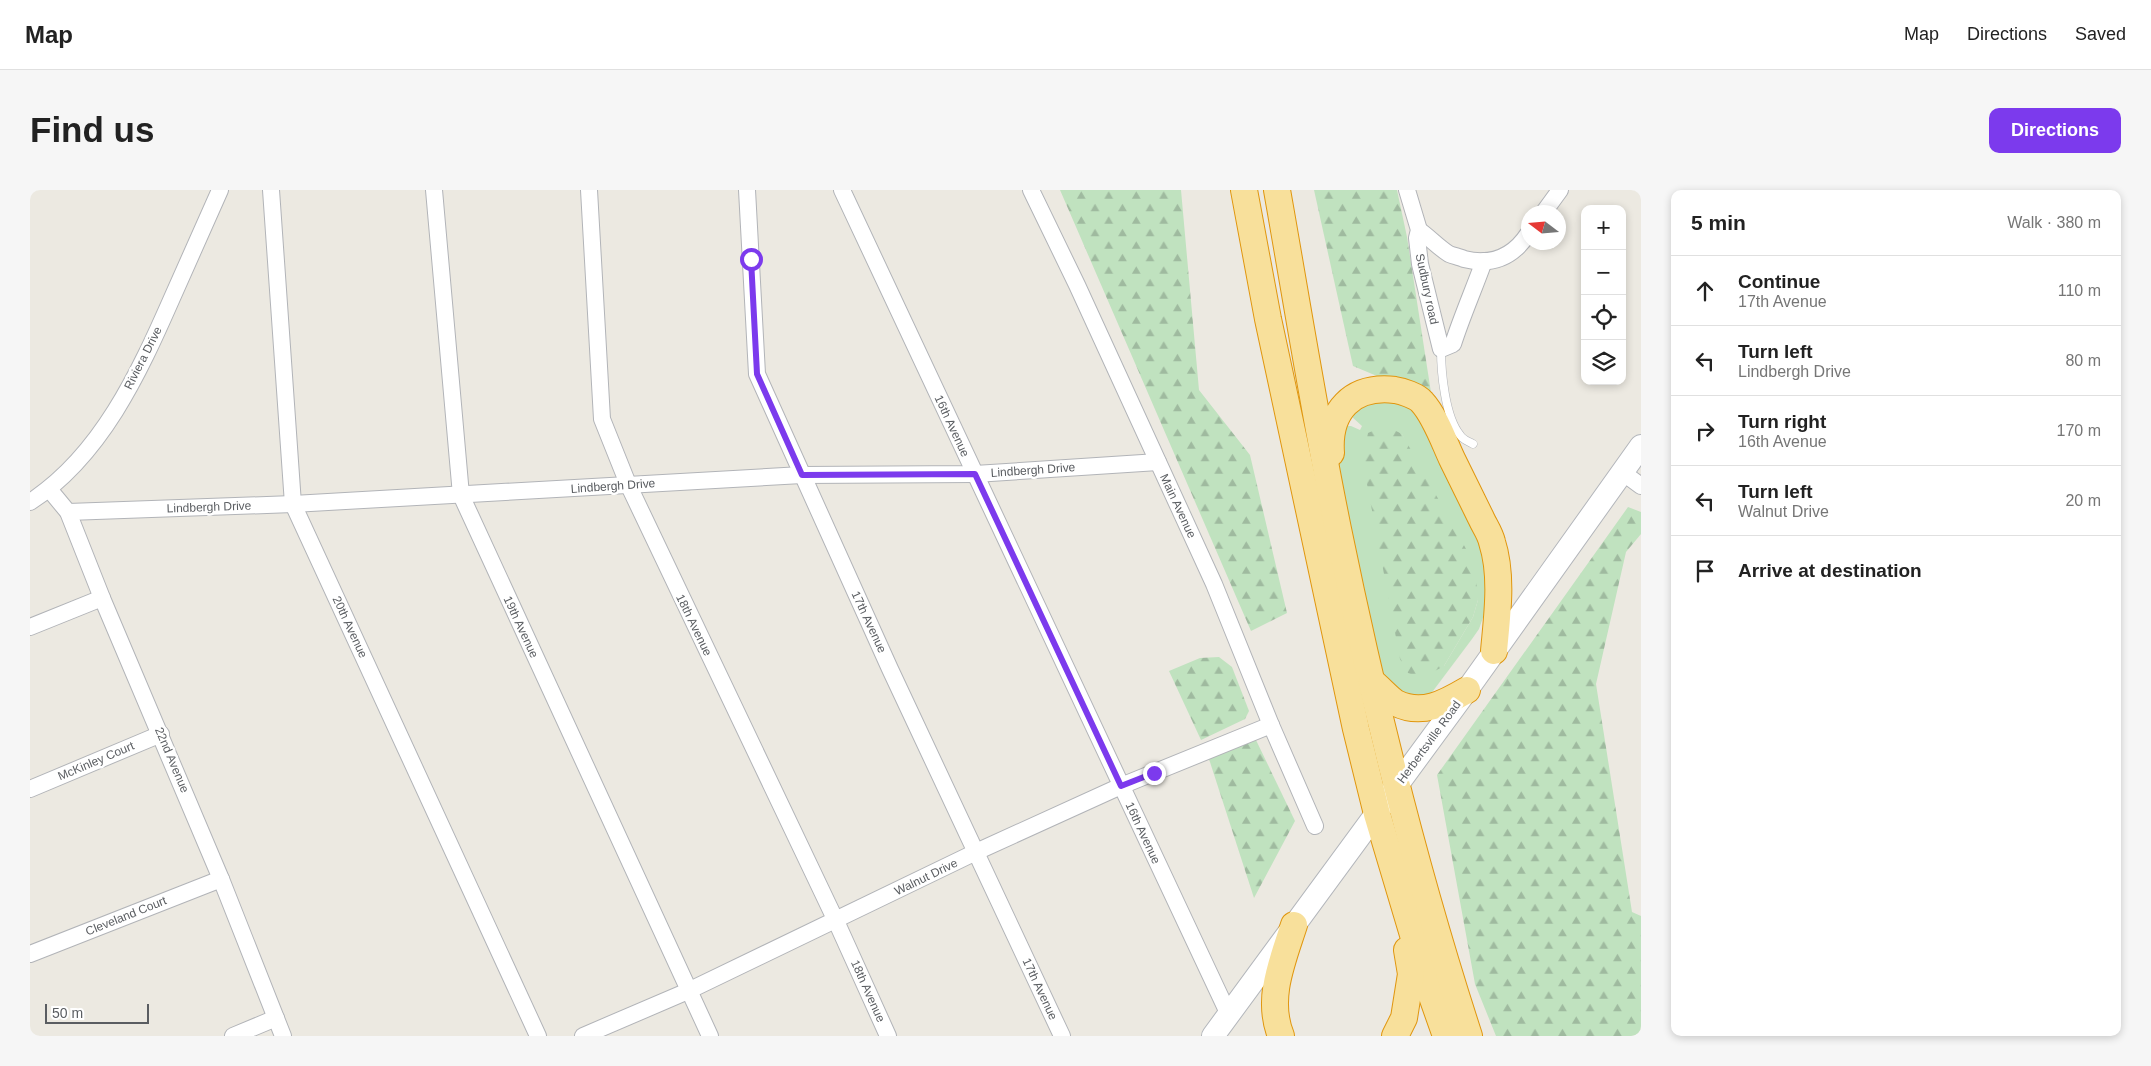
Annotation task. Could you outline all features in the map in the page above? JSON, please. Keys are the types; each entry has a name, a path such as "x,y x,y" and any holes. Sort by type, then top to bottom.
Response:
{"highway":[{"path":"1244,190 1272,339 1356,729 1390,859 1428,985 1446,1036"},
{"path":"1277,190 1338,529 1396,788 1439,944 1469,1036"},
{"path":"1338,529 1330,444 1333,426 1340,410 1347,402 1358,395 1377,388 1400,391 1422,401 1492,542 1497,571 1498,598 1494,652"},
{"path":"1372,682 1395,702 1409,707 1428,709 1443,704 1467,690"},
{"path":"1390,859 1411,974 1404,1018 1395,1036"},
{"path":"1281,1036 1276,1022 1274,996 1280,968 1294,925"}],"main road":[{"name":"Herbertsville Road","path":"1213,1036 1396,788 1622,472 1639,452"}],"street":[{"name":"Riviera Drive","path":"30,502 49,489 96,439 125,395 153,340 220,190"},
{"name":"20th Avenue","path":"271,190 293,504 538,1036"},
{"name":"19th Avenue","path":"434,190 461,495 710,1036"},
{"name":"18th Avenue","path":"589,190 602,419 628,484 836,921 888,1036"},
{"name":"17th Avenue","path":"747,190 757,374 1062,1036"},
{"name":"16th Avenue","path":"842,190 1229,1015"},
{"name":"Main Avenue","path":"1031,190 1077,284 1214,584 1271,725 1315,826"},
{"path":"1408,190 1418,230 1450,255 1472,261 1493,261 1506,257 1521,244"},
{"path":"1549,205 1560,190"},
{"name":"Sudbury road","path":"1418,230 1420,264 1446,346"},
{"path":"1446,346 1472,295 1484,261"},
{"name":"Lindbergh Drive","path":"68,512 293,504 802,475 975,474 1158,462"},
{"path":"1622,472 1641,486"},
{"name":"22nd Avenue","path":"49,489 68,512 102,598 221,878 283,1036"},
{"path":"30,627 102,598"},
{"name":"Walnut Drive","path":"583,1036 688,991 976,852 1121,786 1271,725"},
{"name":"McKinley Court","path":"30,789 161,734"},
{"name":"Cleveland Court","path":"30,954 221,878"},
{"path":"233,1036 276,1018"}],"lane":[{"path":"1446,346 1444,385 1453,423 1463,438 1473,444"}],"green space":[{"path":"1060,190 1181,190 1199,390 1250,455 1287,613 1251,631"},
{"path":"1314,190 1397,190 1407,237 1432,399 1353,366"},
{"path":"1379,400 1407,404 1424,422 1486,560 1487,606 1479,629 1433,691 1420,700 1385,685 1339,478 1338,460 1344,426 1351,426 1360,430 1362,426 1351,416 1358,408","holes":["1402,434 1478,600 1473,617 1444,666"]},
{"path":"1377,429 1392,429 1402,434 1475,565 1478,600 1473,617 1444,666 1422,678 1408,673 1400,659 1364,468 1368,433"},
{"path":"1628,507 1641,512 1641,534 1626,552 1596,684 1632,912 1641,916 1641,1036 1496,1036 1475,984 1437,775"},
{"path":"1219,657 1232,667 1249,711 1245,719 1201,740 1169,671 1200,658"},
{"path":"1255,738 1295,821 1254,898 1209,759"}],"route":[{"path":"751,259 757,374 802,475 975,474 1121,786 1154,773"}]}
